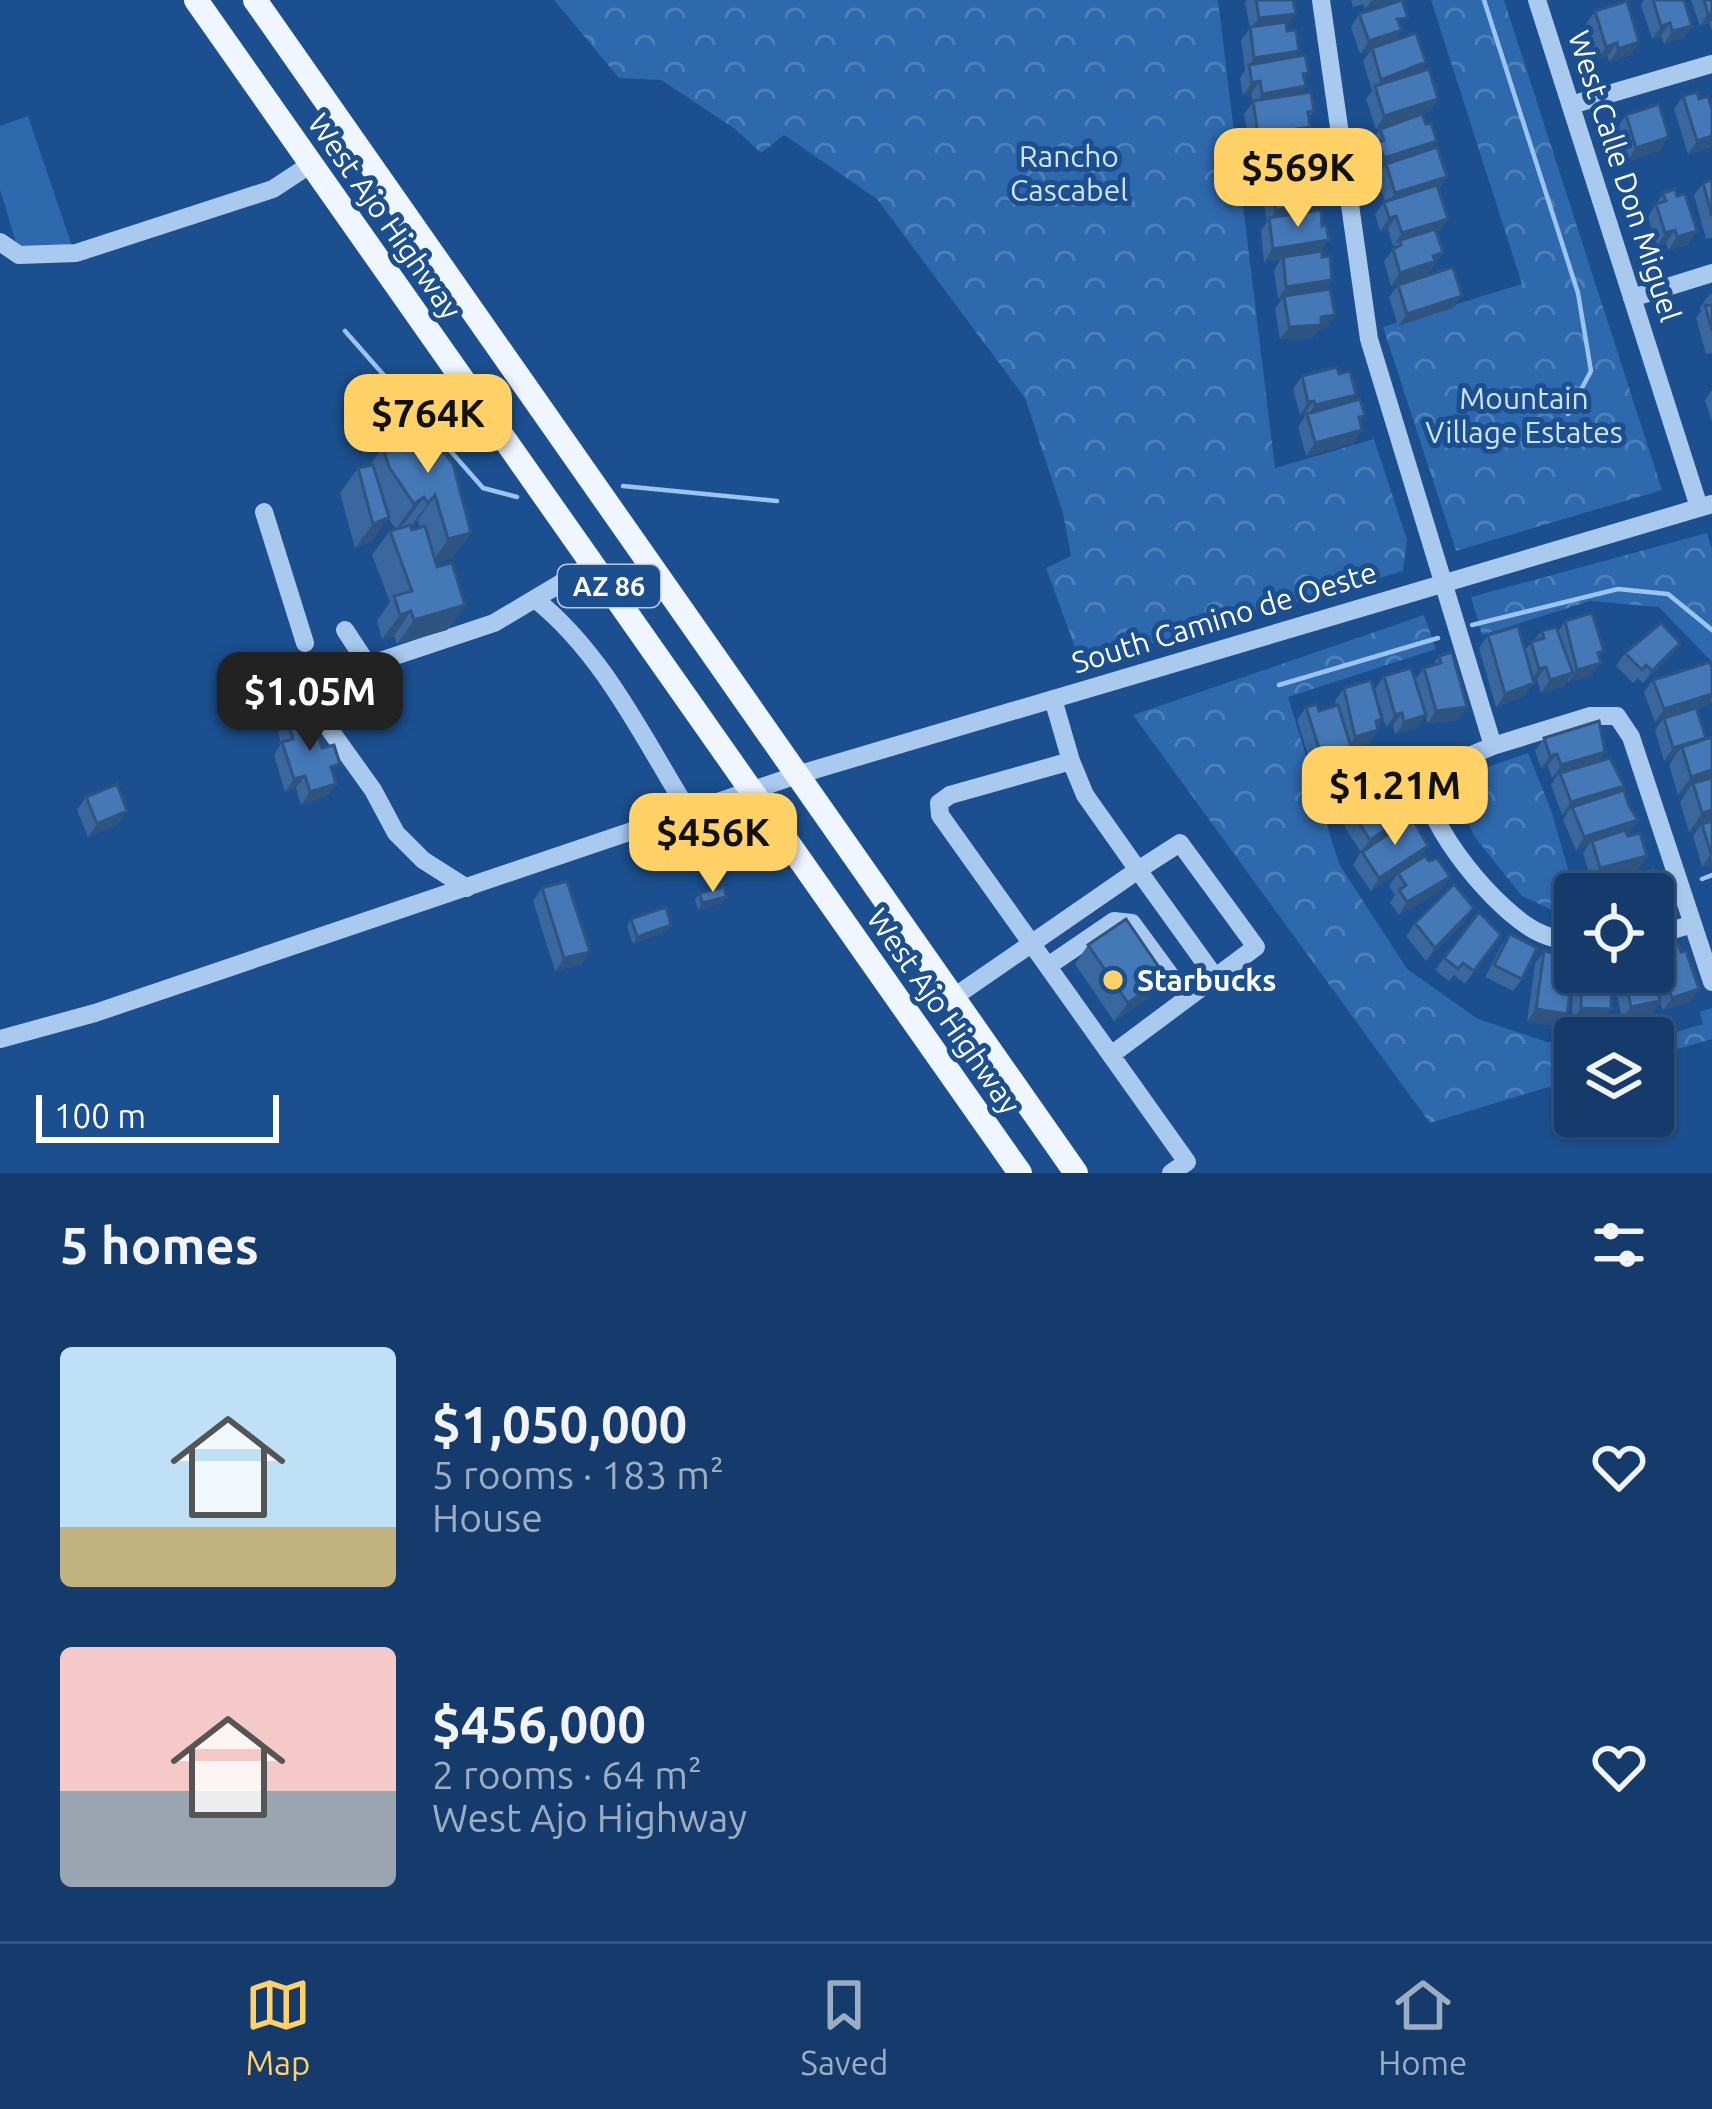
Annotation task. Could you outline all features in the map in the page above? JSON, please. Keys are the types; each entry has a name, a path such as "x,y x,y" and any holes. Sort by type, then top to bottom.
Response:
{"main road":[{"name":"West Ajo Highway","path":"196,0 1020,1173"},
{"name":"West Ajo Highway","path":"255,0 1076,1173"}],"street":[{"path":"1322,0 1369,339 1493,746"},
{"name":"West Calle Don Miguel","path":"1538,0 1632,298 1705,506"},
{"path":"1571,105 1712,64"},
{"path":"0,242 19,256 76,253 273,189 311,164"},
{"path":"1632,298 1712,273"},
{"name":"South Camino de Oeste","path":"0,1039 94,1013 800,774 1705,506"},
{"path":"264,512 305,643"},
{"path":"368,665 494,623 593,564"},
{"path":"536,599 570,626 594,658 689,812"},
{"path":"345,630 368,665 365,680 325,723 373,790 396,833 423,860 467,888"},
{"path":"1053,699 1085,795 1215,977"},
{"path":"1554,937 1537,932 1508,911 1453,846 1418,779 1440,765 1493,746 1590,716 1618,716 1631,737 1712,982"},
{"path":"1071,761 950,794 939,803 940,815 1187,1162 1172,1173"},
{"path":"955,997 1180,843 1256,947 1111,1055"},
{"path":"1048,967 1120,920 1132,923 1187,998"},
{"path":"1674,930 1693,924"}],"green space":[{"name":"Rancho Cascabel","path":"554,0 1218,0 1275,468 1374,439 1407,540 1403,571 1081,664 1046,568 1071,556 1063,513 1025,398 877,199 784,135 761,153 735,129 661,80 619,78"},
{"name":"Mountain Village Estates","path":"1431,0 1504,0 1662,490 1456,551 1383,327 1522,284"},
{"path":"28,116 72,246 60,254 17,246 0,189 0,126"},
{"path":"1707,533 1712,549 1712,662 1659,607 1590,601 1482,635 1471,597"},
{"path":"1424,615 1436,649 1288,697 1339,864 1407,969 1478,1019 1554,1042 1554,1085 1430,1123 1133,715"},
{"path":"1528,753 1569,873 1554,873 1554,910 1522,896 1474,836 1450,780"},
{"path":"1712,1008 1712,1039 1674,1050 1674,1033 1703,1024 1700,1012"}],"building":[{"path":"1256,0 1293,0 1296,14 1259,18"},
{"path":"1402,0 1408,18 1397,19 1402,30 1369,41 1359,14"},
{"path":"1653,0 1684,0 1692,26 1672,31 1670,23 1661,26"},
{"path":"1627,1 1639,42 1618,49 1617,43 1606,47 1595,11"},
{"path":"1286,22 1287,31 1296,30 1299,51 1254,58 1250,27"},
{"path":"1416,33 1426,62 1381,80 1372,48"},
{"path":"1305,55 1306,86 1262,94 1260,81 1252,83 1249,65"},
{"path":"1429,69 1438,99 1384,116 1375,86"},
{"path":"1311,92 1310,127 1258,135 1253,101"},
{"path":"1697,92 1699,99 1708,96 1712,136 1697,141 1683,96"},
{"path":"1659,104 1669,137 1636,148 1626,115"},
{"path":"1422,114 1437,141 1384,158 1378,142 1384,140 1380,129"},
{"path":"1313,133 1319,169 1300,172 1303,185 1314,183 1317,204 1276,210 1271,178 1288,175 1282,138"},
{"path":"1437,147 1447,177 1395,193 1386,164"},
{"path":"1712,180 1712,216 1703,183"},
{"path":"1437,185 1448,219 1402,233 1396,216 1389,218 1384,202"},
{"path":"1675,189 1677,196 1685,194 1697,231 1677,237 1675,230 1665,233 1656,204 1666,201 1663,193"},
{"path":"1321,210 1329,240 1273,249 1269,218"},
{"path":"1435,229 1443,252 1433,256 1435,261 1400,273 1393,249 1401,245 1400,240"},
{"path":"1322,251 1322,257 1330,256 1332,280 1286,287 1283,257"},
{"path":"1453,267 1462,296 1407,314 1398,285"},
{"path":"1330,289 1335,315 1321,317 1321,325 1289,327 1284,296"},
{"path":"1337,367 1339,374 1350,371 1356,395 1315,405 1308,402 1302,376"},
{"path":"1360,399 1365,416 1359,417 1362,430 1315,443 1307,414"},
{"path":"420,422 453,464 471,533 448,539 435,495 428,503 424,497 414,504 389,467 383,447"},
{"path":"373,465 389,517 373,524 358,468"},
{"path":"410,525 412,530 425,526 437,567 452,563 465,605 414,620 411,611 400,615 394,596 412,591 390,531"},
{"path":"1592,613 1604,651 1598,653 1601,663 1577,670 1565,621"},
{"path":"1661,623 1680,643 1652,671 1646,665 1642,670 1625,653"},
{"path":"1518,626 1534,683 1505,694 1488,635"},
{"path":"1556,627 1573,673 1550,680 1546,667 1539,669 1531,642 1544,638 1542,631"},
{"path":"1452,652 1467,707 1436,711 1424,668 1441,663 1439,656"},
{"path":"1710,662 1712,694 1664,709 1653,680"},
{"path":"1411,668 1426,715 1404,722 1402,713 1395,715 1384,676"},
{"path":"1371,680 1382,719 1376,721 1378,730 1355,737 1344,688"},
{"path":"1317,704 1319,711 1338,705 1352,750 1323,761 1306,707"},
{"path":"1696,708 1706,738 1673,748 1664,718"},
{"path":"311,712 322,748 334,745 340,764 331,767 336,784 310,792 305,776 294,779 282,742 293,739 287,720"},
{"path":"1599,721 1605,752 1561,765 1557,754 1550,756 1544,738"},
{"path":"1712,737 1712,770 1691,777 1682,747"},
{"path":"1610,758 1624,786 1571,802 1560,773"},
{"path":"1712,778 1712,810 1702,813 1693,783"},
{"path":"117,784 127,811 97,824 86,797"},
{"path":"1624,790 1638,820 1584,837 1572,807"},
{"path":"1393,796 1406,816 1370,840 1353,813 1377,797 1381,803"},
{"path":"1412,818 1428,846 1379,878 1362,852"},
{"path":"1712,821 1712,854 1711,854 1702,824"},
{"path":"1625,830 1628,836 1640,833 1647,856 1600,868 1592,841"},
{"path":"1425,856 1429,861 1437,858 1450,877 1407,902 1399,890 1406,885 1398,873"},
{"path":"721,862 723,870 705,874 704,866"},
{"path":"567,881 590,952 564,958 542,888"},
{"path":"1454,884 1474,908 1435,948 1415,923"},
{"path":"724,887 726,897 702,903 700,893"},
{"path":"666,907 671,925 637,937 631,919"},
{"path":"1479,912 1501,935 1474,971 1463,963 1458,969 1444,958"},
{"path":"1126,919 1165,976 1128,1003 1088,945"},
{"path":"1510,934 1537,948 1522,979 1494,965"},
{"path":"1674,945 1686,951 1699,989 1672,998 1670,993 1674,993"},
{"path":"1544,951 1554,954 1554,993 1570,993 1567,1014 1536,1009"},
{"path":"1581,993 1611,993 1611,1009 1581,1008"},
{"path":"1628,993 1658,993 1660,1001 1631,1007"}],"waterway":[{"path":"1484,0 1578,293 1591,371 1568,414"},
{"path":"345,331 483,488 517,497"},
{"path":"623,486 777,501"},
{"path":"1472,625 1618,589 1668,594 1712,630"},
{"path":"1279,685 1438,638"},
{"path":"1702,879 1712,875"}],"place":[{"name":"Starbucks","path":"1113,980"}]}
